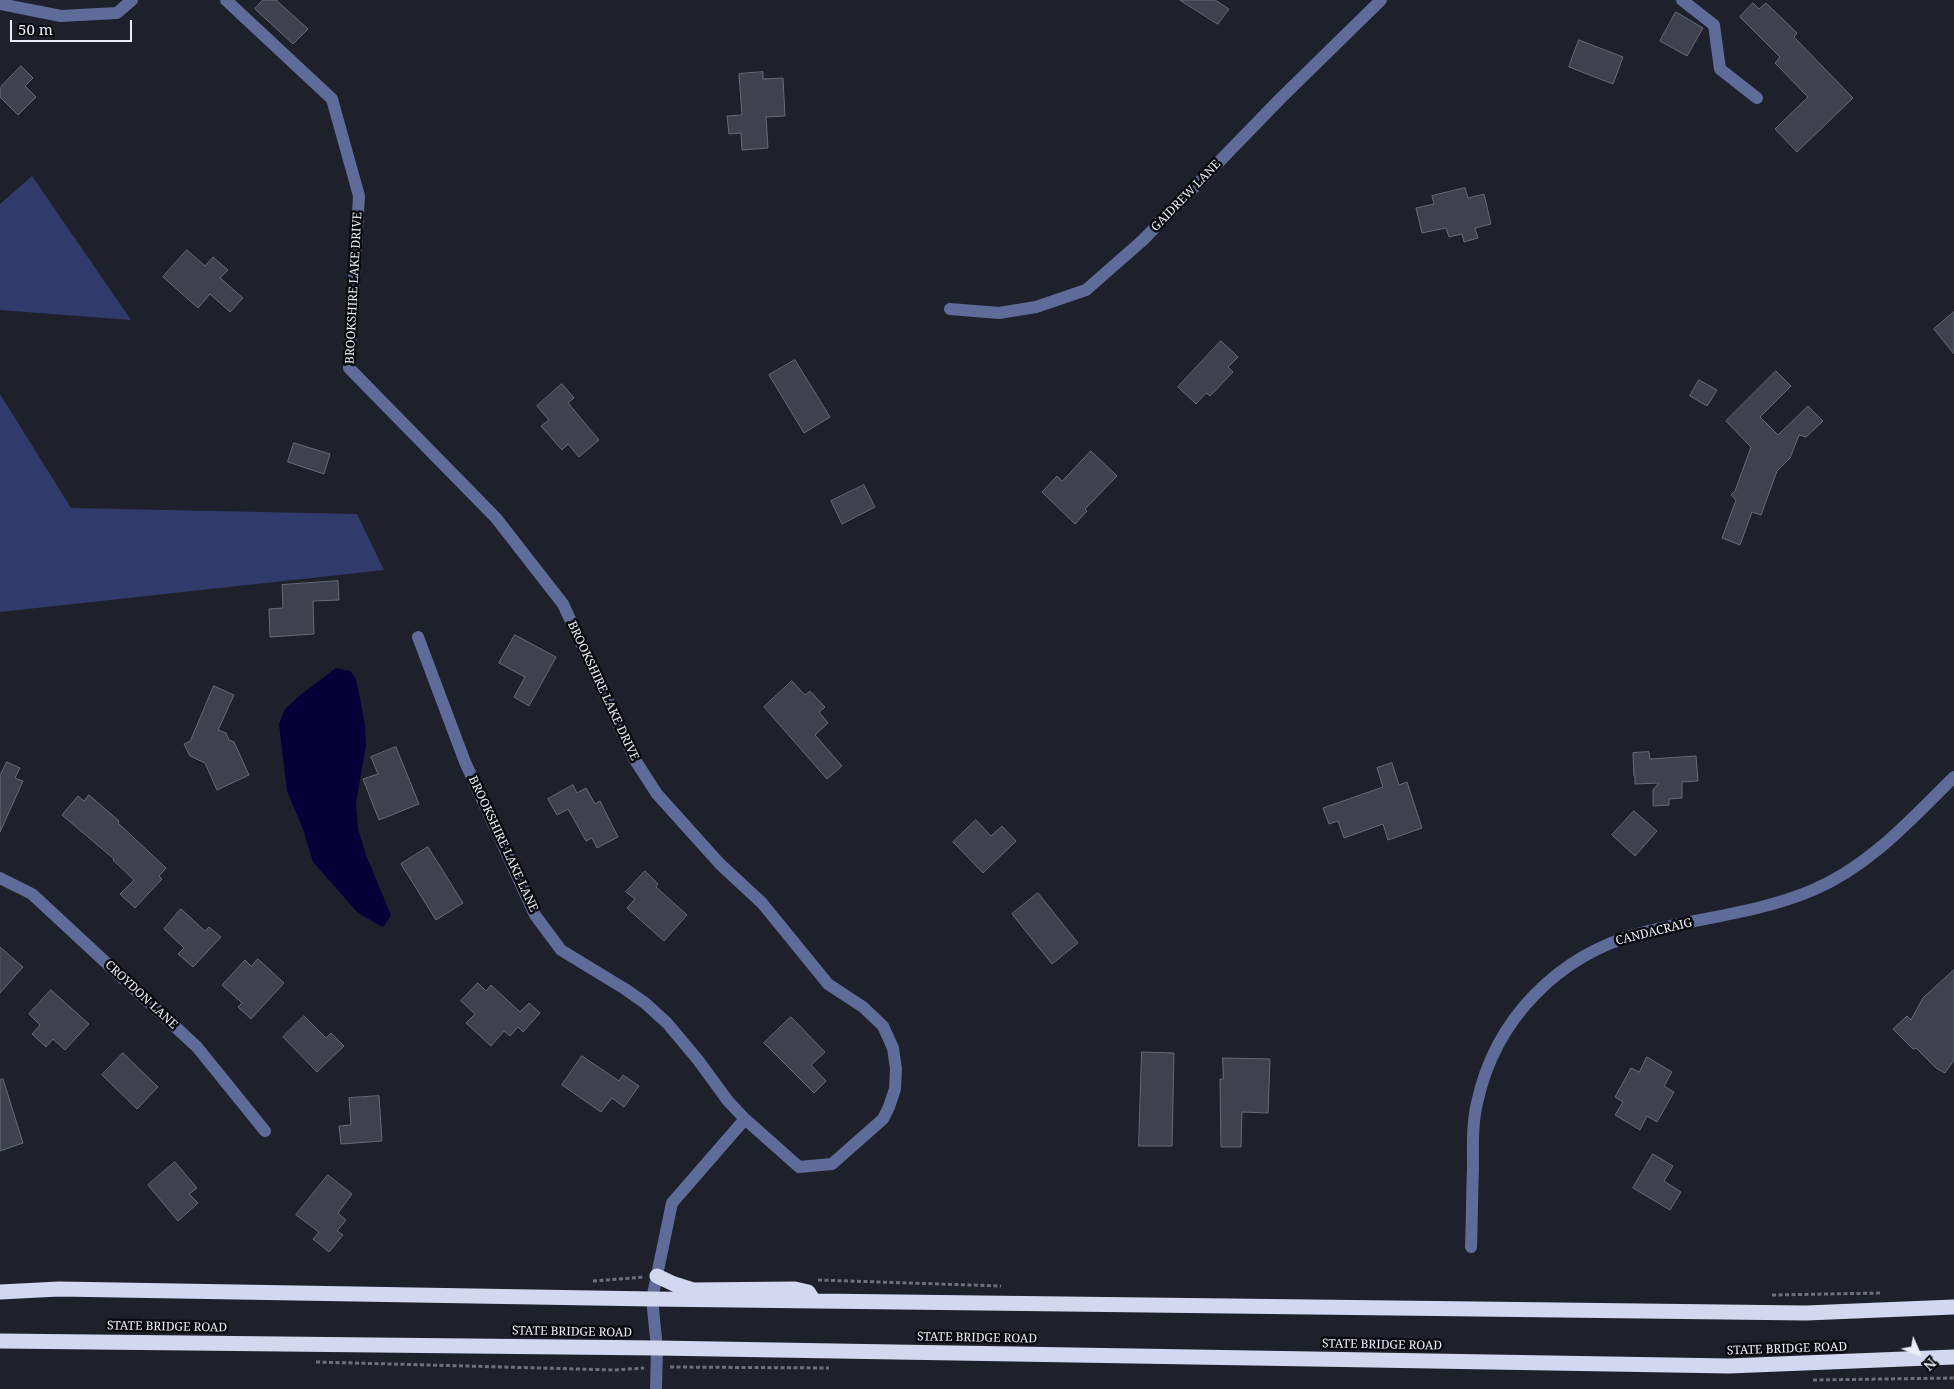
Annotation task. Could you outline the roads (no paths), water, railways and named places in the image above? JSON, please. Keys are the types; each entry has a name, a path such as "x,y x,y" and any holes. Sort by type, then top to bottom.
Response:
{"highway":[{"path":"657,1276 693,1290 794,1289 808,1292 814,1301"},
{"path":"0,1292 59,1288 652,1299 1806,1313 1954,1307"},
{"name":"STATE BRIDGE ROAD","path":"0,1341 657,1348 1729,1366 1954,1357"}],"street":[{"path":"0,4 61,16 117,13 132,0"},
{"name":"BROOKSHIRE LAKE DRIVE","path":"226,0 332,99 359,196 348,368 496,518 563,604 635,760 657,794 720,864 762,903 828,984 842,995 863,1007 882,1024 893,1048 896,1069 895,1088 889,1107 883,1119 832,1164 799,1167 745,1119"},
{"name":"GAIDREW LANE","path":"950,308 999,313 1036,307 1086,290 1143,240 1280,99 1381,0"},
{"path":"1682,0 1714,25 1720,69 1757,98"},
{"name":"BROOKSHIRE LAKE LANE","path":"418,637 465,762 535,915 561,950 645,1003 667,1023 745,1119"},
{"name":"CANDACRAIG","path":"1471,1247 1473,1138 1477,1104 1486,1072 1499,1041 1518,1013 1540,988 1573,962 1613,942 1641,933 1776,904 1814,890 1850,871 1890,840 1954,777"},
{"name":"CROYDON LANE","path":"0,878 32,894 197,1048 264,1131"},
{"path":"656,1389 657,1348 652,1299 672,1203 745,1119"}]}
